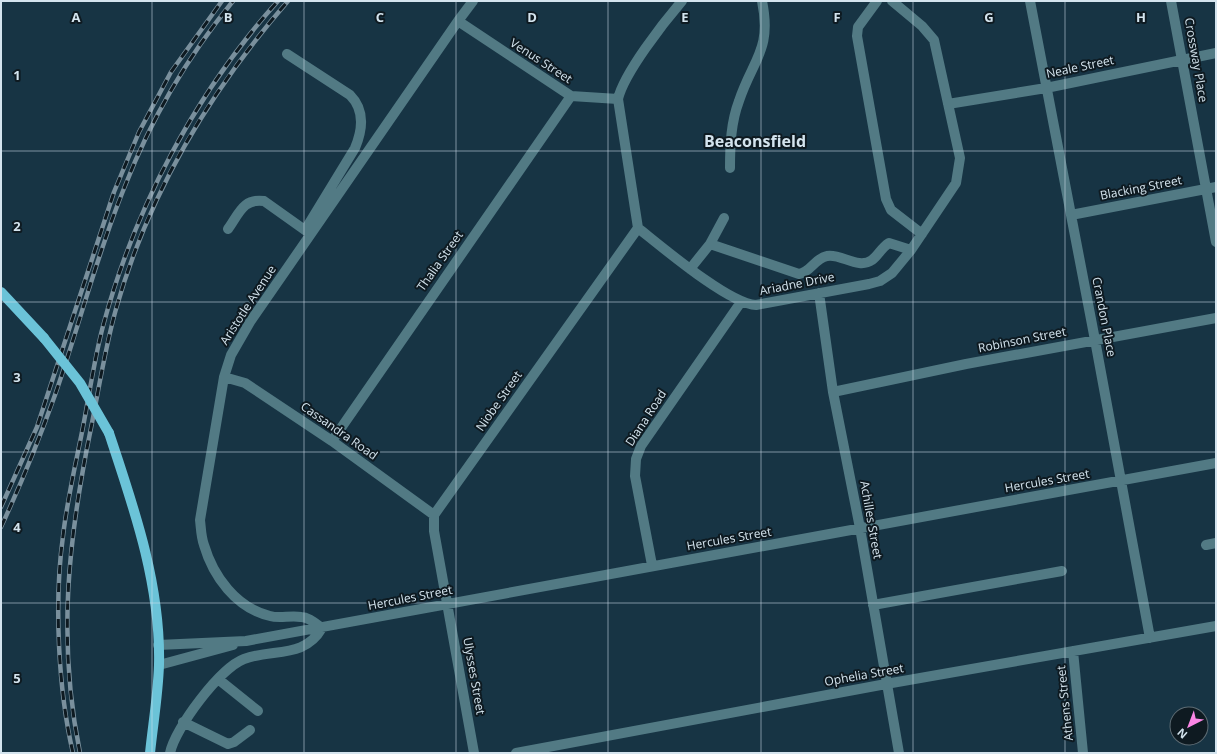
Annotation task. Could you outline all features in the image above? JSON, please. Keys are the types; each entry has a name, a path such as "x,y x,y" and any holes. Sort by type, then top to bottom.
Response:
{"main road":[{"path":"1,292 44,338 80,383 109,433 141,530 155,600 159,665 150,753"}],"street":[{"name":"Aristotle Avenue","path":"322,628 309,619 301,616 280,618 269,616 252,609 230,593 208,556 203,544 200,520 224,377 230,355 308,232 473,1"},
{"path":"638,228 618,99 621,88 629,73 682,1"},
{"path":"730,168 730,140 738,102 764,43 765,19 762,1"},
{"path":"877,1 860,24 857,36 886,199 891,210 922,234"},
{"name":"Ariadne Drive","path":"638,228 690,269 741,302 756,305 880,281 892,273 911,250 956,183 959,172 960,158 934,40 922,26 892,1"},
{"name":"Crandon Place","path":"1030,1 1150,638"},
{"name":"Crossway Place","path":"1171,1 1216,242"},
{"name":"Venus Street","path":"458,21 571,96 618,99"},
{"name":"Neale Street","path":"948,104 1046,88 1216,53"},
{"path":"228,229 246,204 256,200 264,200 308,232 355,148 359,136 362,114 357,102 350,94 287,54"},
{"name":"Thalia Street","path":"332,441 571,96"},
{"name":"Blacking Street","path":"1071,215 1216,187"},
{"path":"690,269 710,244 724,218"},
{"name":"Niobe Street","path":"434,515 638,228"},
{"path":"710,244 799,274 805,273 817,260 829,255 864,263 873,260 879,250 889,243 911,250"},
{"name":"Achilles Street","path":"819,292 833,392 860,528 898,753"},
{"name":"Diana Road","path":"652,565 635,476 636,459 641,446 741,302"},
{"name":"Robinson Street","path":"833,392 966,364 1216,318"},
{"name":"Cassandra Road","path":"224,377 245,383 332,441 434,515"},
{"name":"Hercules Street","path":"159,665 246,641 322,628 652,565 1216,463"},
{"path":"434,515 434,531 448,604"},
{"path":"873,605 1062,571"},
{"name":"Ulysses Street","path":"448,604 474,753"},
{"name":"Ophelia Street","path":"516,753 570,748 886,684 1216,626"},
{"path":"170,753 183,722 232,664 245,659 305,647 317,638 322,628"},
{"name":"Hercules Street","path":"158,645 246,641"},
{"name":"Athens Street","path":"1073,651 1083,753"},
{"path":"218,679 258,710"},
{"path":"183,722 228,744 234,742 250,730"}],"railway":[{"path":"1,507 37,427 114,192 139,132 171,72 222,1"},
{"path":"1,527 23,478 49,412 97,264 135,161 159,113 186,66 233,1"},
{"path":"73,753 64,701 59,645 58,616 60,561 69,497 85,419 94,365 103,326 116,282 132,238 172,153 195,112 221,73 248,36 278,1"},
{"path":"80,753 73,711 67,630 71,550 83,469 105,353 116,309 146,224 164,184 185,145 232,71 288,1"}],"district":[{"name":"Beaconsfield","path":"755,141"}]}
